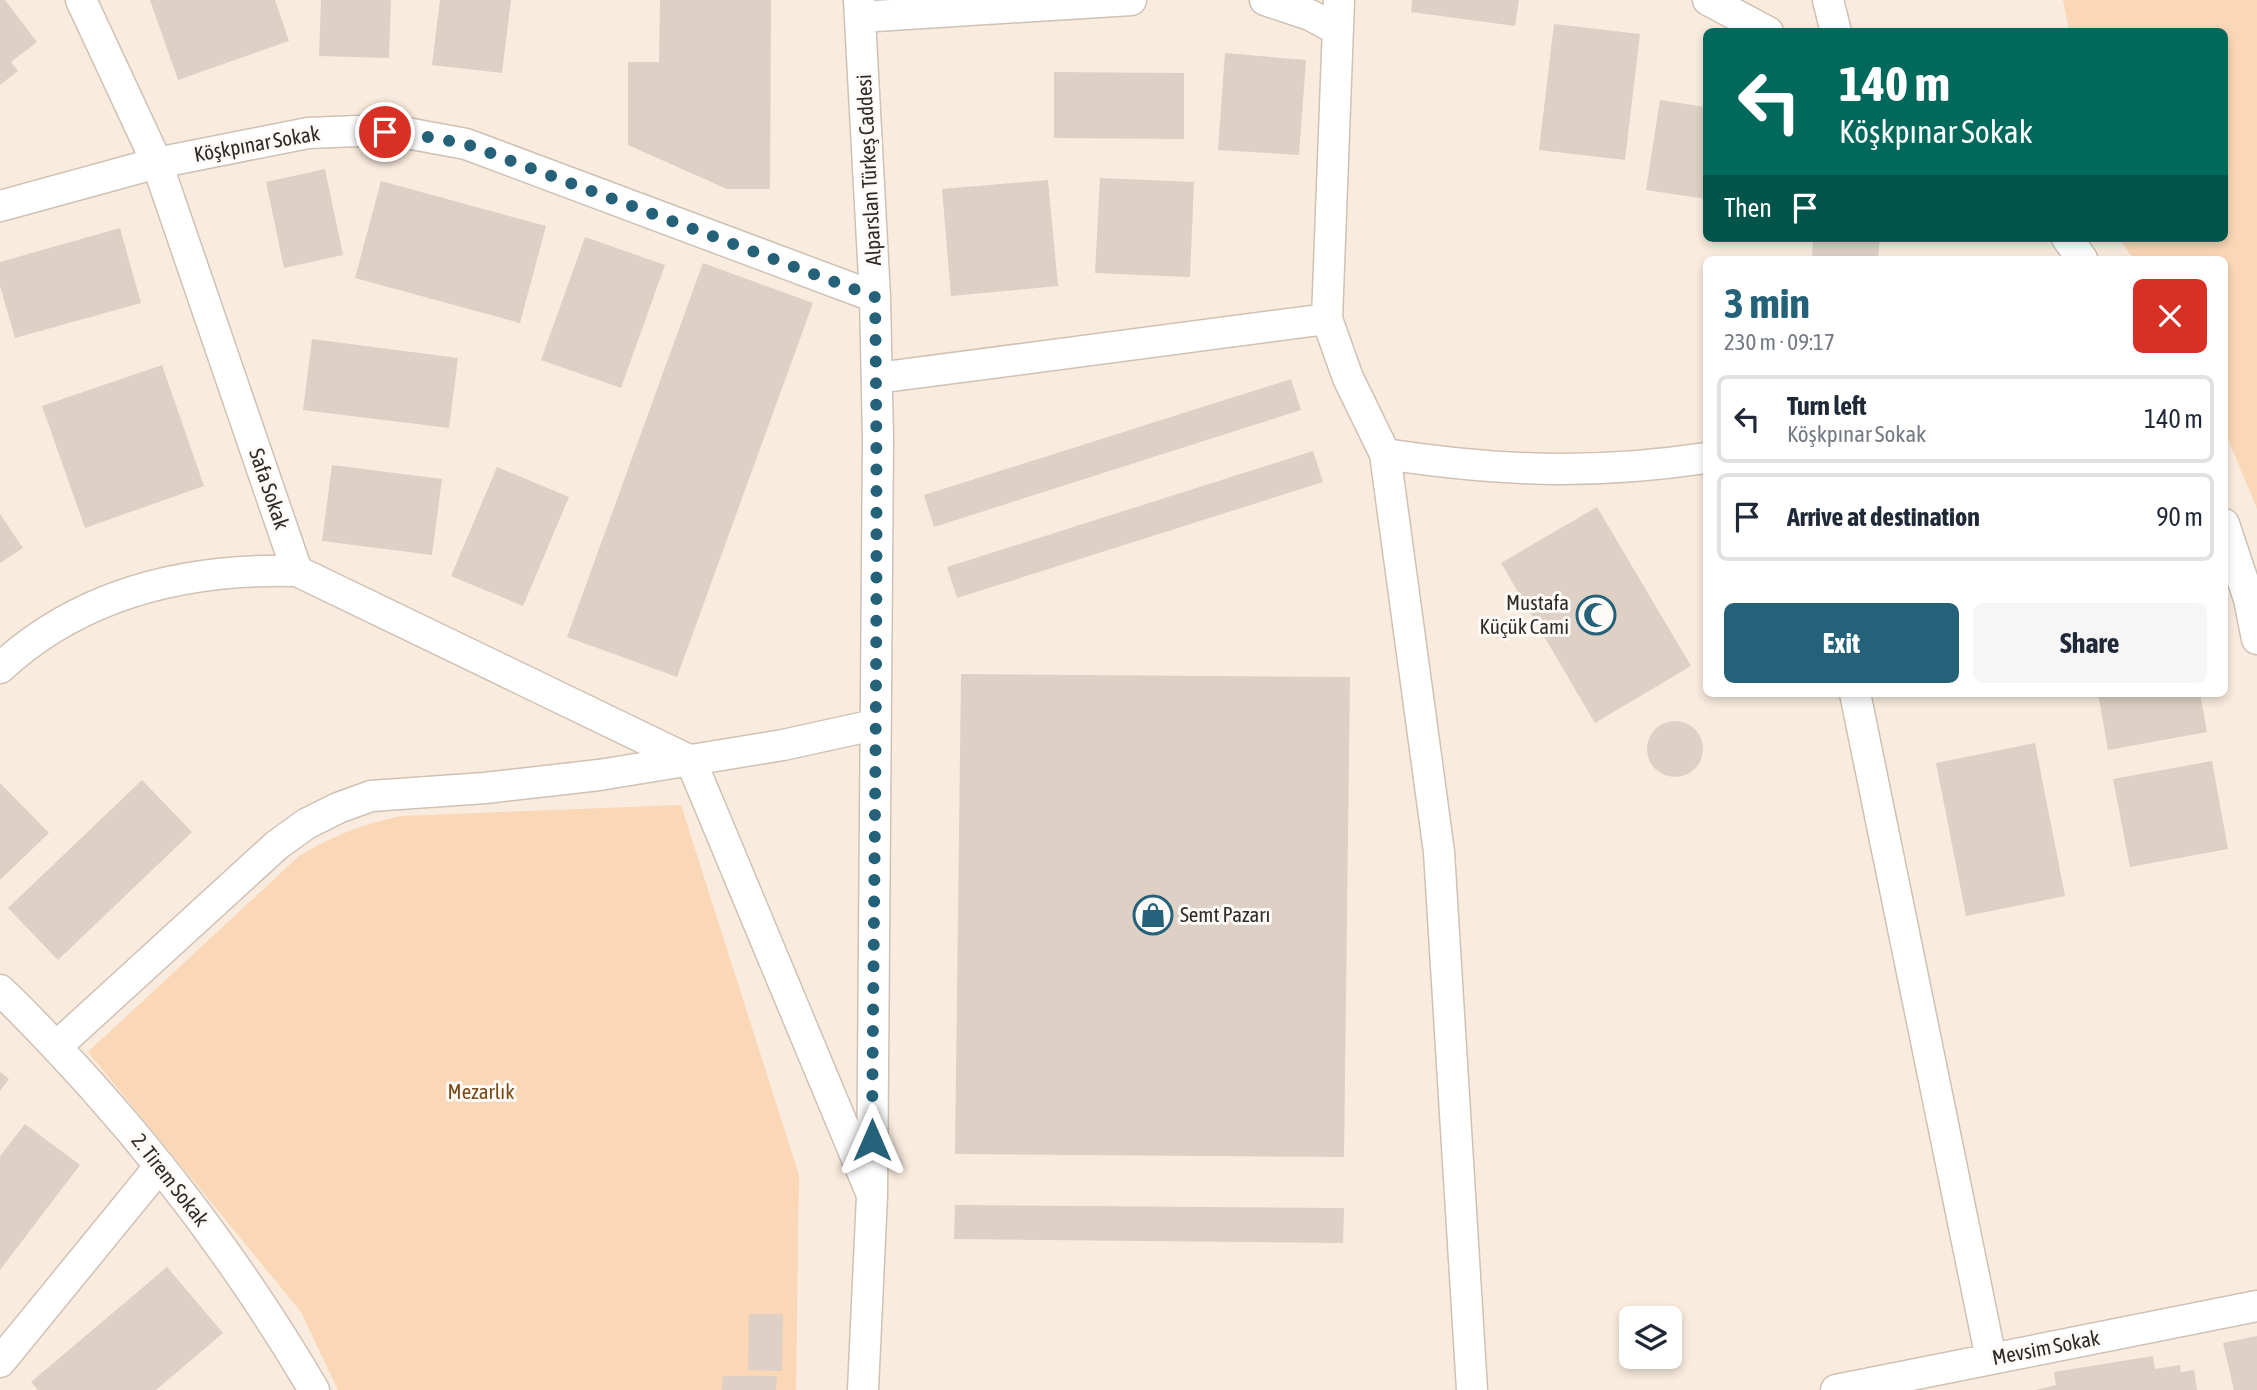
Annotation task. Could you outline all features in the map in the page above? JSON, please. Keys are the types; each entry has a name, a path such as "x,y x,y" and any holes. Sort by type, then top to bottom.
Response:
{"street":[{"name":"Safa Sokak","path":"81,0 157,163 297,571"},
{"path":"860,8 1131,0"},
{"path":"1265,0 1310,15 1338,30"},
{"path":"1339,0 1327,319 1348,378 1385,454 1439,852 1472,1390"},
{"path":"1708,0 1760,28"},
{"path":"1828,0 1835,28"},
{"name":"Alparslan Türkeş Caddesi","path":"860,8 875,297 878,582 874,725 872,1195 863,1390"},
{"name":"Köşkpınar Sokak","path":"0,206 157,163 308,133 358,131 412,134 466,144 875,297"},
{"path":"877,378 1327,319"},
{"path":"1385,454 1451,464 1518,469 1653,466 1703,458"},
{"path":"2228,536 2249,599 2257,639"},
{"path":"0,668 45,633 123,594 166,581 209,573 297,571 691,761 872,1195"},
{"path":"1856,697 1991,1359"},
{"path":"57,1047 277,845 306,824 338,808 371,796 485,788 691,761 874,725"},
{"name":"2. Tirem Sokak","path":"0,990 57,1047 160,1166 242,1276 314,1390"},
{"path":"0,1362 160,1166"},
{"name":"Mevsim Sokak","path":"1836,1390 2257,1306"}],"green space":[{"path":"2063,0 2257,0 2257,509 2228,439 2228,256 2131,256 2122,242 2228,242 2228,28 2068,28"},
{"name":"Mezarlık","path":"681,805 799,1175 796,1390 338,1390 301,1312 88,1052 299,856 348,832 401,816"}],"building":[{"path":"0,0 5,0 37,42 11,62 18,71 0,85"},
{"path":"150,0 275,0 289,41 178,80"},
{"path":"321,0 391,0 389,58 319,56"},
{"path":"440,0 511,0 502,73 432,65"},
{"path":"660,0 771,0 770,189 727,189 628,145 628,62 659,62"},
{"path":"1412,0 1519,0 1515,26 1411,12"},
{"path":"1554,24 1640,34 1625,160 1539,150"},
{"path":"1225,53 1306,60 1299,155 1218,150"},
{"path":"1054,72 1184,73 1184,139 1054,138"},
{"path":"1660,100 1703,107 1703,199 1646,190"},
{"path":"325,169 343,255 284,268 266,182"},
{"path":"1100,178 1194,182 1190,277 1095,273"},
{"path":"1048,180 1058,286 951,296 942,189"},
{"path":"381,181 546,226 520,323 355,278"},
{"path":"120,228 141,303 15,338 0,286 0,262"},
{"path":"585,237 665,265 621,388 541,360"},
{"path":"1813,242 1880,242 1878,256 1812,256"},
{"path":"703,263 813,303 677,677 567,637"},
{"path":"312,339 458,358 449,428 303,410"},
{"path":"162,365 204,486 85,528 42,406"},
{"path":"1291,379 1301,410 934,527 924,495"},
{"path":"1313,451 1323,482 957,598 947,567"},
{"path":"332,465 442,479 432,555 322,541"},
{"path":"497,467 569,497 523,606 451,576"},
{"name":"Mustafa Küçük Cami","path":"1597,507 1691,666 1595,723 1501,563"},
{"path":"0,514 23,548 0,563"},
{"name":"Semt Pazarı","path":"961,674 1350,677 1344,1157 955,1154"},
{"path":"2099,697 2201,697 2207,732 2108,750"},
{"path":"1675,721 1686,723 1695,729 1701,738 1701,760 1695,769 1686,775 1675,777 1664,775 1655,769 1649,760 1647,749 1649,738 1655,729 1664,723"},
{"path":"2035,743 2065,896 1966,916 1936,763"},
{"path":"2212,761 2228,849 2130,867 2113,779"},
{"path":"142,780 192,832 58,960 8,908"},
{"path":"0,783 49,833 0,880"},
{"path":"0,1072 9,1079 0,1091"},
{"path":"25,1124 80,1165 0,1270 0,1156"},
{"path":"955,1205 1344,1208 1343,1243 954,1239"},
{"path":"167,1267 223,1333 156,1390 38,1390 31,1382"},
{"path":"749,1314 783,1314 782,1371 748,1370"},
{"path":"2257,1336 2257,1390 2234,1390 2223,1343"},
{"path":"2153,1356 2155,1369 2180,1365 2181,1372 2194,1370 2197,1390 2035,1390 2056,1385 2054,1372"},
{"path":"723,1376 777,1376 776,1390 722,1390"}],"place":[{"name":"Mustafa Küçük Cami","path":"1596,615"},
{"name":"Semt Pazarı","path":"1153,915"}],"route":[{"path":"385,132 466,144 875,297 878,582 874,725 872,1140"}]}
